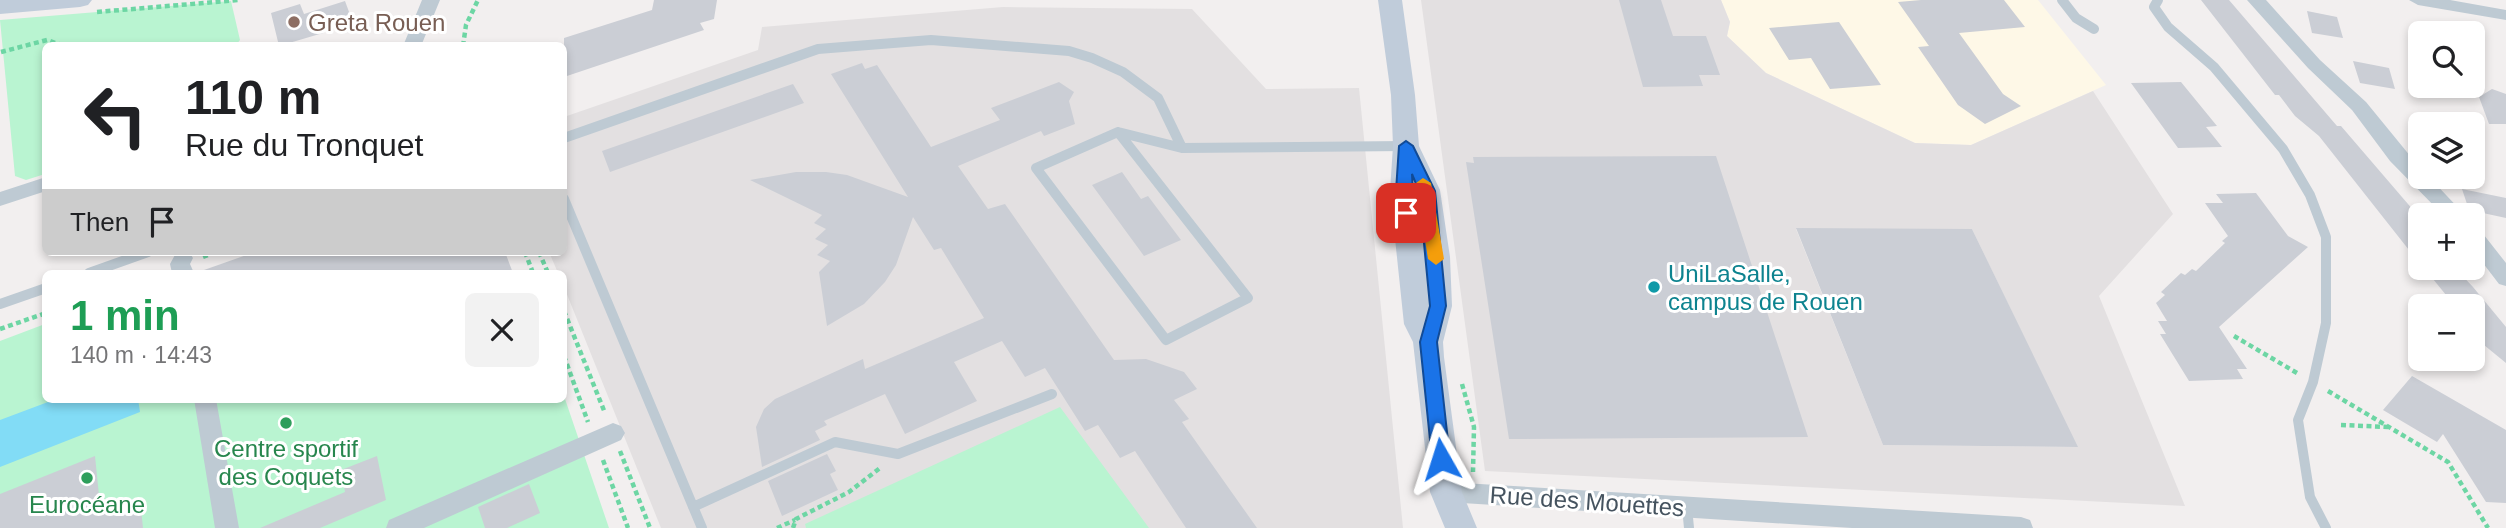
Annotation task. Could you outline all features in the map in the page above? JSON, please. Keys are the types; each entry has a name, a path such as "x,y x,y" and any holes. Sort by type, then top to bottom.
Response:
{"street":[{"path":"414,42 431,0"},
{"path":"1390,0 1406,146 1404,191 1419,324 1429,342 1446,492 1442,528"},
{"path":"2256,0 2314,64 2359,106 2397,156 2443,203"},
{"path":"2418,0 2483,6 2506,15"},
{"path":"0,7 88,6"},
{"path":"0,199 42,185"},
{"path":"2485,251 2506,278"},
{"path":"206,403 227,528"},
{"path":"398,528 614,433"},
{"path":"1446,492 1461,528"},
{"name":"Rue des Mouettes","path":"1446,492 1688,518 2021,528"}],"lane":[{"path":"2062,0 2076,18 2094,29"},
{"path":"2158,0 2154,7 2168,27 2214,67 2283,149 2310,195 2326,237 2326,323 2313,382 2298,419 2310,497 2326,528"},
{"path":"567,137 818,49 931,40 1069,51 1092,58 1123,72 1158,98 1182,148"},
{"path":"1118,132 1248,298 1166,340 1036,168 1118,132 1182,148 1406,146"},
{"path":"567,205 702,528"},
{"path":"97,270 137,256"},
{"path":"0,304 42,289"},
{"path":"693,507 835,442 898,454 1052,394"}],"path":[{"path":"88,6 239,0"},
{"path":"464,42 466,25 478,0"},
{"path":"1,52 47,40 53,42"},
{"path":"0,329 42,314"},
{"path":"2234,336 2448,462 2488,528"},
{"path":"2342,425 2389,427"},
{"path":"777,528 849,492 898,454"},
{"path":"793,528 796,519"}],"shaded area":[{"path":"1421,0 1721,0 1730,22 1727,36 1766,73 1915,143 1971,145 2093,91 2173,214 2099,296 2185,506 1485,471","holes":["1796,229 1972,229 2077,447 1883,445"]},
{"path":"1721,0 2038,0 2106,85 1971,145 1915,143 1766,73 1727,36 1730,22"},
{"path":"1003,7 1192,9 1266,89 1359,88 1403,528 661,528 567,294 567,270 557,270 551,256 567,256 567,116 758,50 762,27"}],"green space":[{"path":"231,1 240,40 42,42 42,175 26,180 15,176 0,20"},
{"name":"Centre sportif des Coquets","path":"42,325 42,403 566,403 609,528 0,528 0,341"},
{"path":"1060,407 1149,528 806,528 805,524"}],"water":[{"path":"45,403 139,403 140,412 0,467 0,420"}],"building":[{"path":"654,0 717,0 714,19 700,23 704,30 567,76 567,42 564,42 564,38 652,10"},
{"path":"1619,0 1661,0 1673,36 1706,36 1720,75 1699,75 1703,86 1643,87"},
{"path":"2004,0 2025,27 1959,33 2003,94 2021,106 1985,124 1958,105 1918,47 1929,46 1898,2"},
{"path":"2201,0 2229,0 2408,204 2408,249 2319,136 2295,116 2279,95 2275,95"},
{"name":"Greta Rouen","path":"345,1 352,20 322,30 323,33 293,42 278,42 271,13 300,4 304,14"},
{"path":"2307,11 2337,17 2343,38 2312,33"},
{"path":"1839,22 1881,85 1830,89 1811,58 1789,60 1769,28"},
{"path":"2353,61 2389,68 2395,89 2360,83"},
{"path":"862,63 865,69 877,65 931,147 1000,120 991,108 1059,82 1074,92 1069,101 1075,124 1044,136 1041,131 958,166 988,209 1005,204 1114,360 1146,359 1184,372 1197,389 1174,400 1189,419 1182,422 1257,528 1186,528 1135,451 1120,458 1098,425 1085,431 1045,368 1025,377 1002,341 954,362 977,401 905,434 885,394 824,421 827,425 815,431 820,440 762,467 756,427 764,409 775,399 863,359 865,369 984,318 941,248 934,250 913,217 896,265 885,282 864,304 827,326 819,272 830,261 817,255 828,245 815,239 826,229 814,223 822,215 750,180 796,172 826,172 847,175 908,197 831,74"},
{"path":"2181,82 2217,126 2206,127 2222,147 2178,148 2131,83"},
{"path":"793,84 804,103 610,172 602,151"},
{"path":"2492,89 2506,94 2506,124 2489,124 2479,98 2485,98 2485,93"},
{"name":"UniLaSalle, campus de Rouen","path":"1716,156 1808,437 1509,439 1466,162 1474,163 1473,157"},
{"path":"1122,172 1141,199 1148,196 1181,240 1144,256 1092,185"},
{"path":"2462,189 2506,198 2506,218 2485,213 2485,203 2467,203"},
{"path":"2256,193 2288,236 2308,247 2219,327 2247,369 2237,369 2243,379 2189,381 2160,334 2166,334 2158,321 2167,321 2156,303 2165,295 2161,292 2181,273 2185,275 2192,269 2196,271 2225,243 2222,241 2228,236 2205,203 2223,203 2216,194"},
{"path":"1796,228 1972,229 2078,447 1883,445"},
{"path":"244,256 507,256 512,270 204,270"},
{"path":"2434,280 2466,280 2479,294 2445,294"},
{"path":"2485,302 2506,327 2506,363 2485,346"},
{"path":"2412,376 2506,430 2506,503 2486,502 2443,434 2437,442 2383,410"},
{"path":"827,454 836,471 830,474 838,490 782,516 768,481"},
{"path":"95,456 101,515 140,499 143,528 0,528 0,494"},
{"path":"377,456 386,500 320,528 260,528 345,492 341,470"},
{"path":"529,484 540,513 507,528 485,528 478,507"}],"slow traffic":[{"path":"1423,183 1427,191 1436,259"}],"place":[{"name":"Greta Rouen","path":"294,22"},
{"name":"UniLaSalle, campus de Rouen","path":"1654,287"},
{"name":"Centre sportif des Coquets","path":"286,423"},
{"name":"Eurocéane","path":"87,478"}],"route":[{"path":"1406,213 1406,146 1427,191 1436,257 1438,306 1429,342 1429,358 1441,459"}]}
